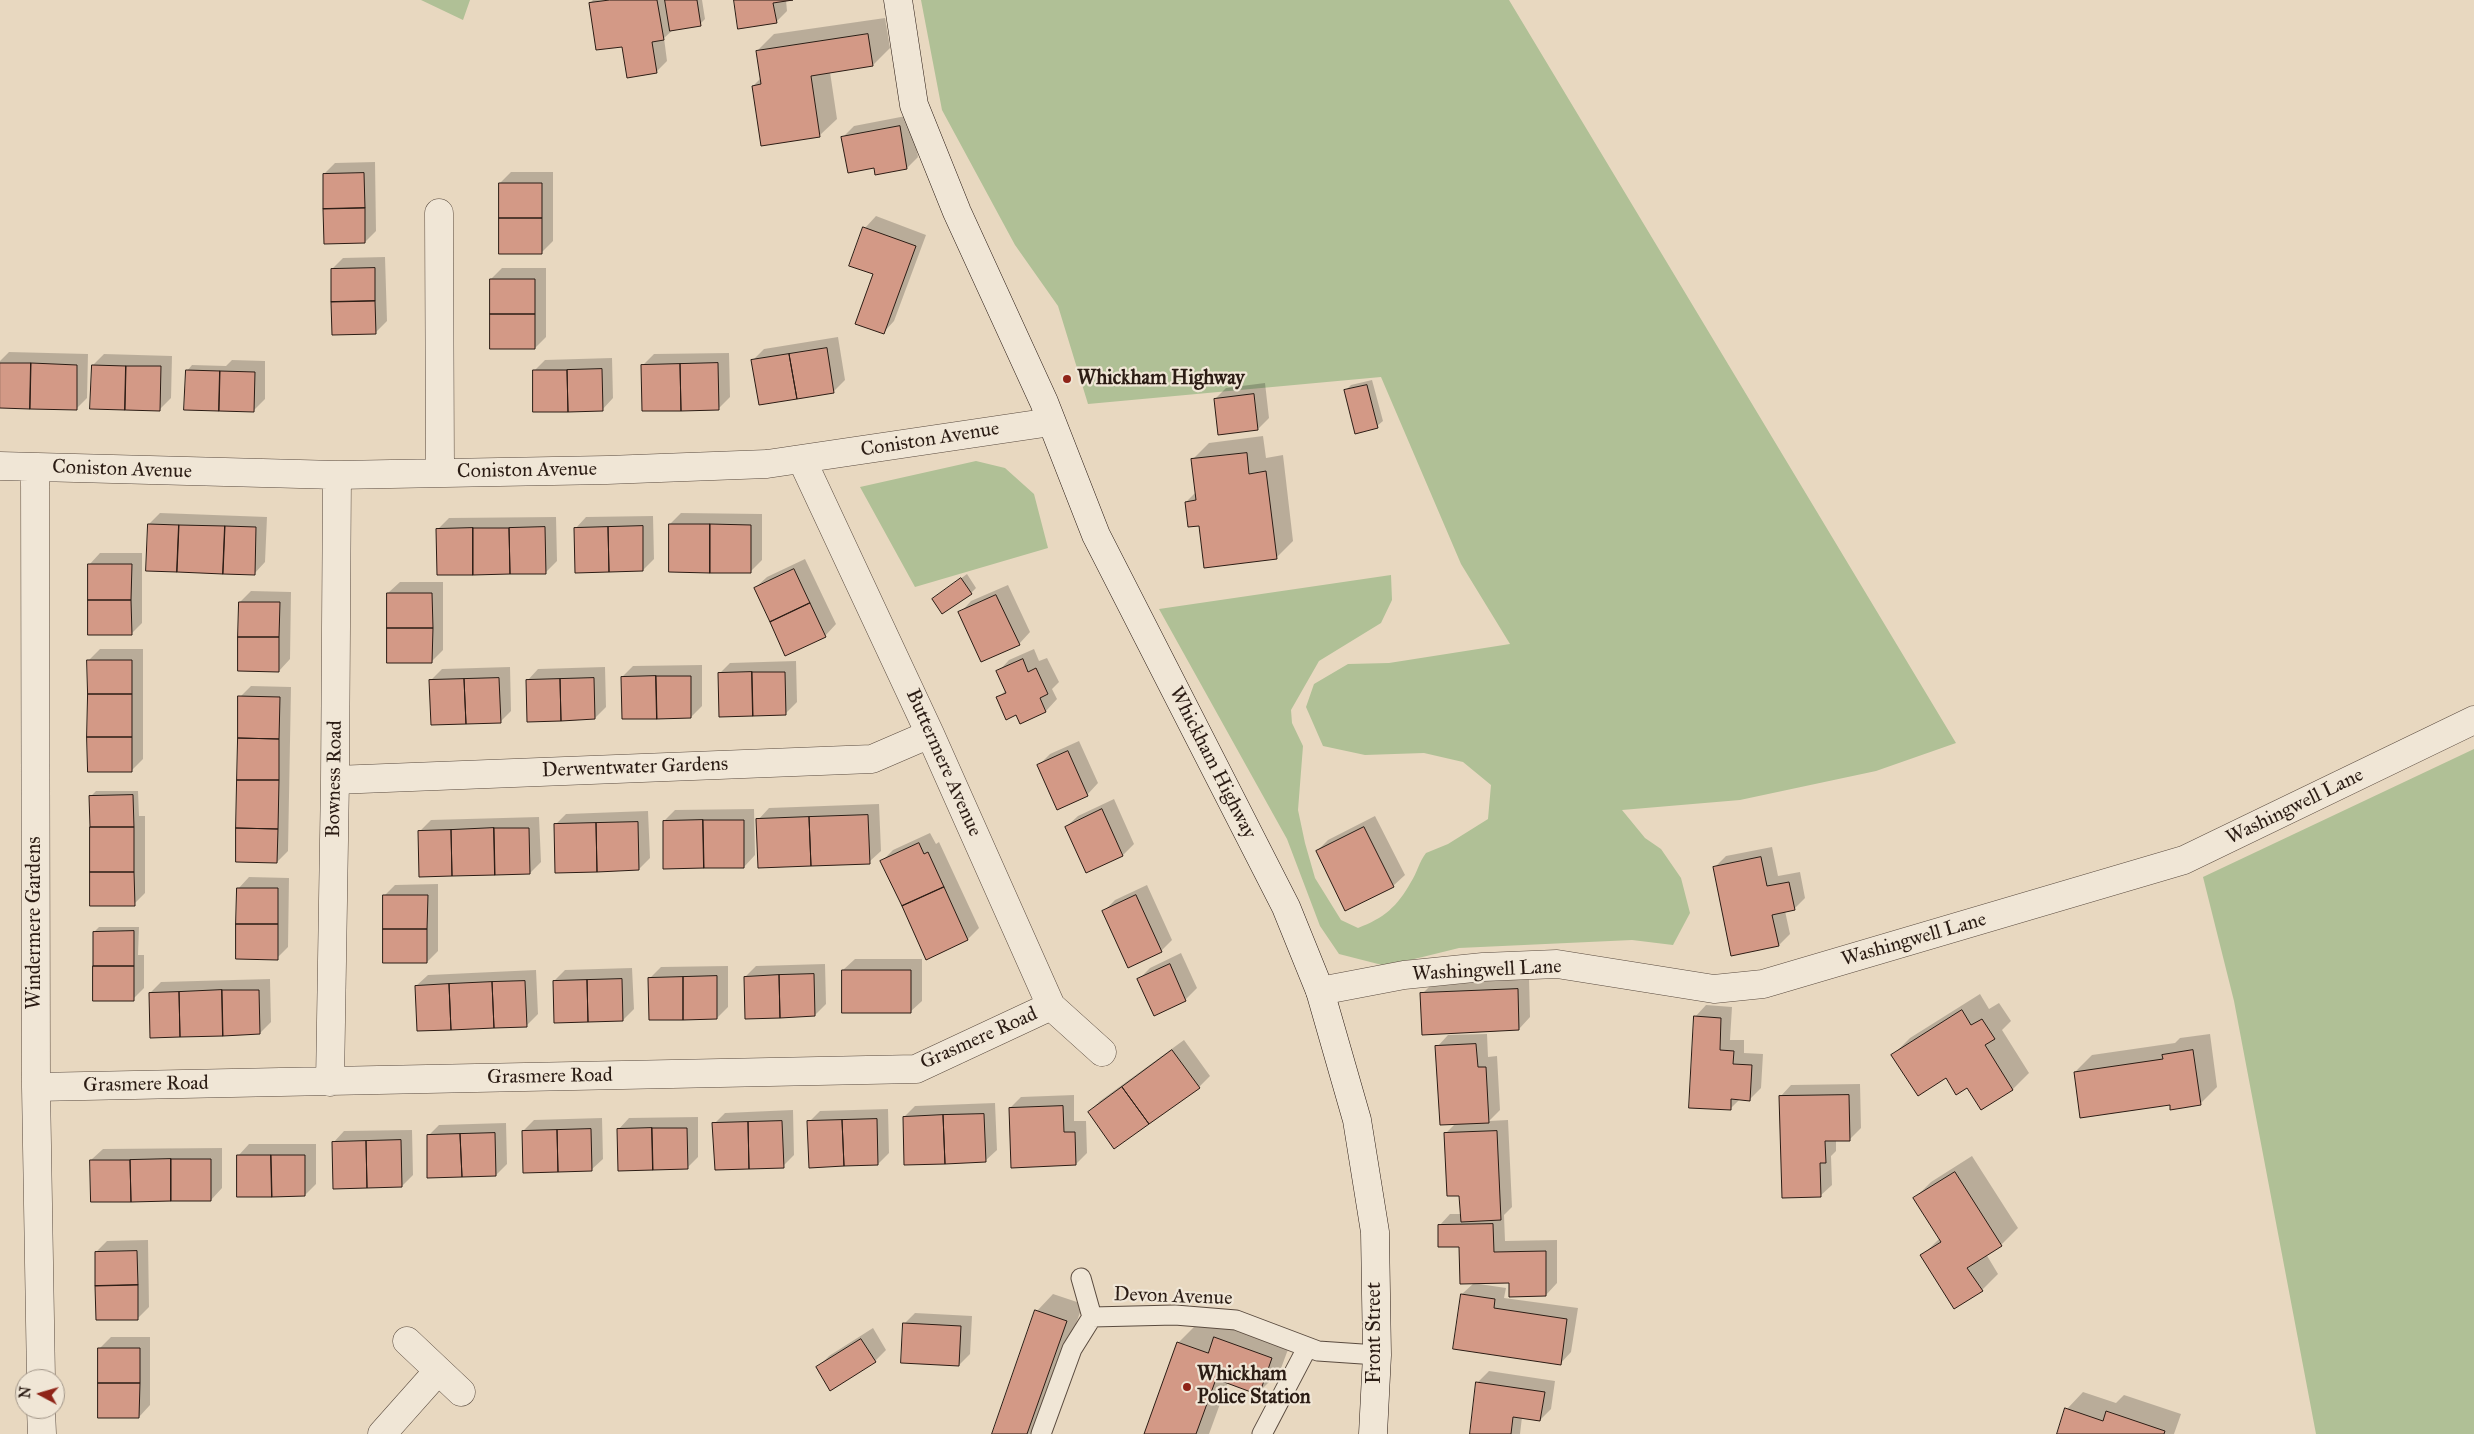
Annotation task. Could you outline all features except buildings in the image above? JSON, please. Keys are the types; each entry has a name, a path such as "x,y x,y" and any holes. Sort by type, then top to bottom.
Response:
{"street":[{"name":"Whickham Highway","path":"898,0 914,105 957,212 1051,422 1096,535 1286,907 1320,991 1357,1120 1375,1232"},
{"path":"439,213 440,472"},
{"name":"Coniston Avenue","path":"0,466 337,475 607,470 767,464 1051,422"},
{"name":"Buttermere Avenue","path":"802,460 930,734 1051,1006 1102,1052"},
{"name":"Windermere Gardens","path":"35,467 36,1087 41,1369"},
{"name":"Bowness Road","path":"330,1082 335,780 337,475"},
{"name":"Washingwell Lane","path":"1320,991 1404,975 1483,967 1556,964 1714,989 1763,984 2184,860 2474,720"},
{"name":"Derwentwater Gardens","path":"335,780 872,759 930,734"},
{"name":"Grasmere Road","path":"36,1087 916,1069 1051,1006"},
{"name":"Front Street","path":"1373,1434 1377,1355 1375,1232"},
{"path":"407,1341 461,1392"},
{"path":"382,1434 438,1371"},
{"path":"41,1419 42,1434"}],"lane":[{"name":"Devon Avenue","path":"1081,1278 1092,1317 1175,1315 1236,1320 1318,1351 1377,1355"},
{"path":"1041,1434 1072,1349 1092,1317"},
{"path":"1262,1434 1307,1348"}],"green space":[{"path":"421,0 470,0 463,20"},
{"path":"921,0 1509,0 1956,743 1876,771 1740,800 1622,810 1645,838 1661,849 1681,878 1690,913 1673,945 1632,940 1459,948 1386,966 1339,954 1320,926 1287,839 1159,609 1391,575 1392,600 1381,623 1319,661 1291,710 1292,723 1303,746 1298,810 1315,878 1341,920 1358,928 1383,916 1395,905 1406,891 1426,853 1448,844 1488,819 1491,785 1463,762 1424,753 1365,755 1323,746 1306,707 1314,684 1348,664 1389,663 1510,644 1461,564 1381,377 1088,404 1058,306 1015,245 942,110"},
{"path":"976,461 1005,468 1034,494 1048,548 915,587 860,487"},
{"path":"2474,749 2474,1434 2316,1434 2234,1001 2203,877"}],"place":[{"name":"Whickham Highway","path":"1067,379"},
{"name":"Whickham Police Station","path":"1187,1387"}]}
